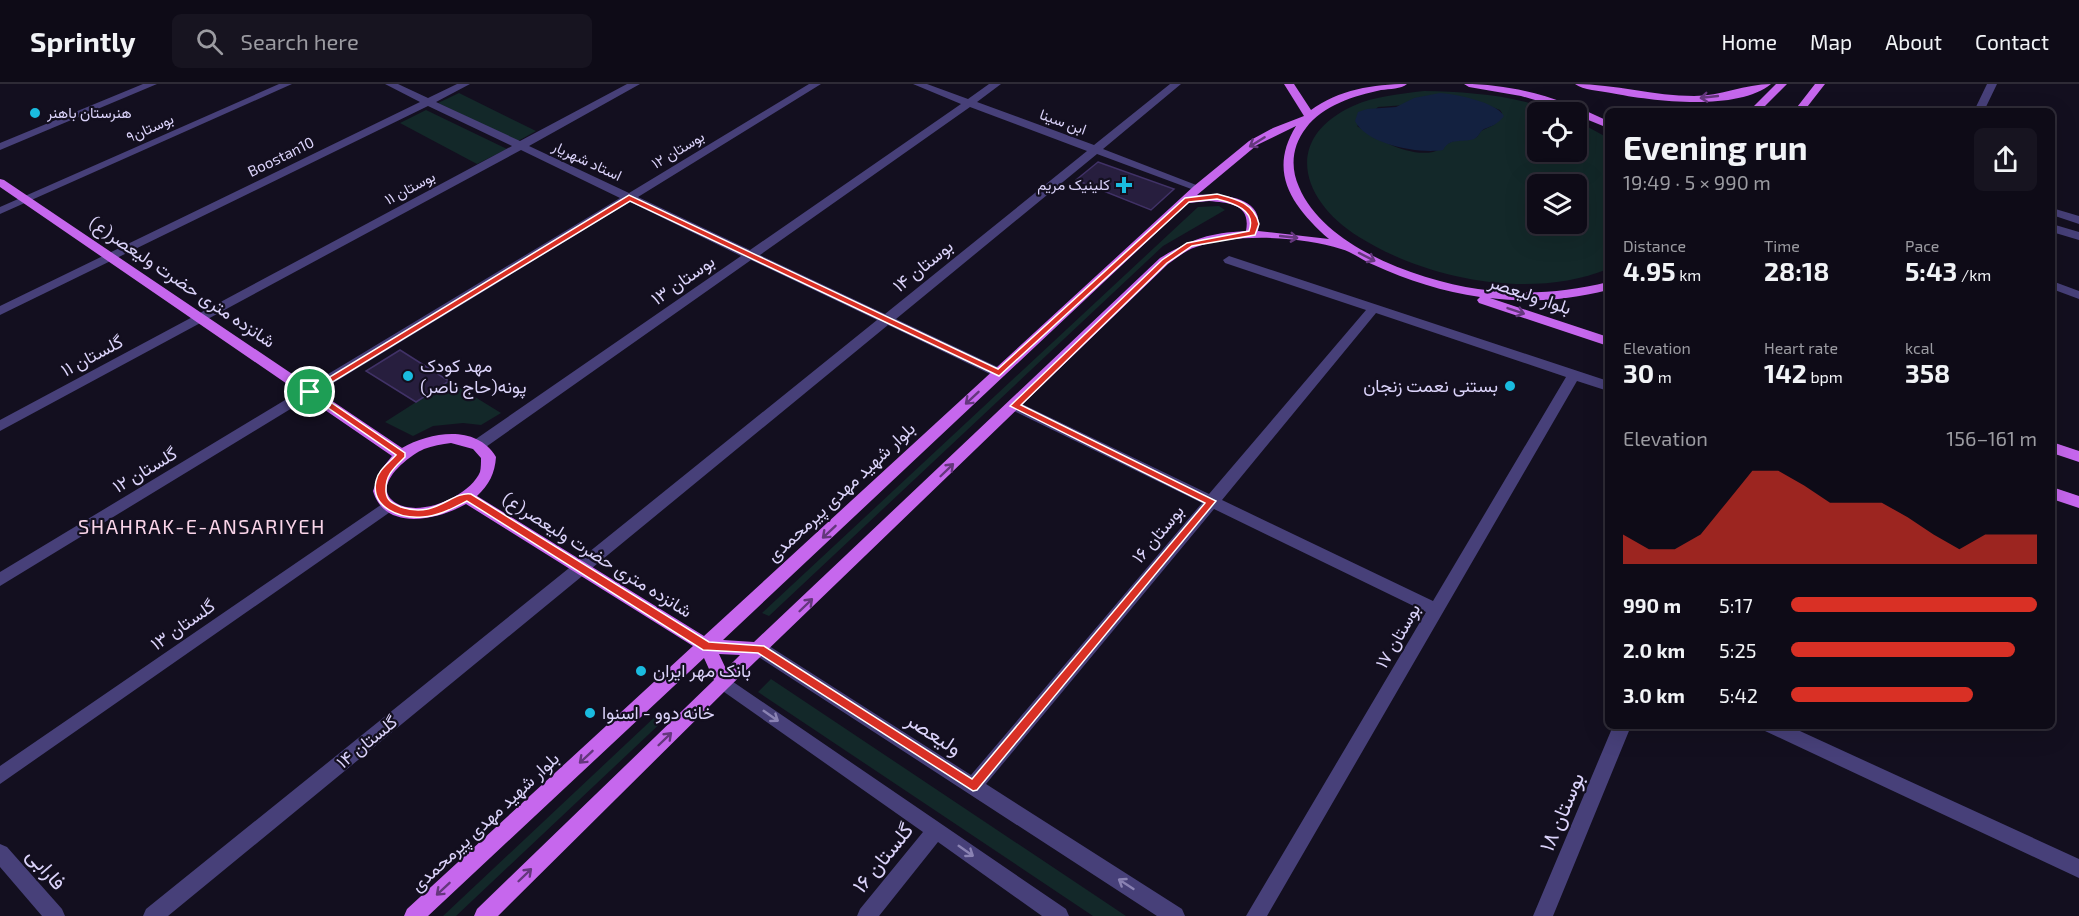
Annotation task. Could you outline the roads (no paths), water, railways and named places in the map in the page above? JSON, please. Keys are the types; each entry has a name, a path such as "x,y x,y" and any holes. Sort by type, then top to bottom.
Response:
{"main road":[{"path":"1289,84 1310,117"},
{"path":"1402,84 1377,87 1345,96 1310,117 1292,138 1286,163 1293,191 1314,219 1347,246 1390,268 1440,285 1494,295 1547,297 1595,291 1605,287"},
{"path":"1469,84 1533,95"},
{"path":"1509,84 1555,102"},
{"path":"1580,84 1632,95 1682,99 1736,93 1766,84"},
{"path":"1757,108 1782,84"},
{"path":"1801,108 1820,84"},
{"path":"1587,110 1605,113"},
{"path":"1587,115 1605,124"},
{"name":"بلوار شهید مهدی پیرمحمدی","path":"414,916 1198,188 1253,143 1277,130 1310,117"},
{"name":"شانزده متری حضرت ولیعصر(ع)","path":"0,182 402,455"},
{"path":"1187,200 1217,197 1245,206 1253,215 1255,224 1252,233"},
{"path":"484,916 723,682 1164,261 1190,244 1252,233 1296,237 1347,246"},
{"name":"بلوار ولیعصر","path":"1440,285 1605,341"},
{"path":"456,438 478,445 489,459 488,468 478,488 467,497 440,510 410,514 388,506 382,499 380,482 385,472 402,455 421,445 442,439 456,438"},
{"path":"2055,448 2079,457"},
{"path":"2055,494 2079,502"},
{"name":"شانزده متری حضرت ولیعصر(ع)","path":"467,497 707,646"},
{"path":"723,682 707,646 760,649"}],"street":[{"path":"0,147 152,84"},
{"name":"بوستان۹","path":"0,211 286,84"},
{"name":"استاد شهریار","path":"390,84 999,373"},
{"name":"Boostan10","path":"0,311 465,84"},
{"name":"بوستان ۱۱","path":"201,318 635,84"},
{"name":"بوستان ۱۲","path":"310,392 816,84"},
{"name":"ابن سینا","path":"918,84 1198,188"},
{"name":"بوستان ۱۳","path":"478,445 996,84"},
{"name":"بوستان ۱۴","path":"582,567 1176,84"},
{"path":"1980,108 1992,84"},
{"path":"2055,212 2079,220"},
{"path":"2055,229 2079,236"},
{"path":"1229,260 1605,385"},
{"path":"2055,286 2079,295"},
{"name":"بوستان ۱۶","path":"973,786 1374,308"},
{"name":"گلستان ۱۱","path":"0,426 201,318"},
{"name":"بوستان ۱۷","path":"1256,916 1574,375"},
{"name":"گلستان ۱۲","path":"0,580 310,392"},
{"path":"1014,406 1436,610"},
{"name":"گلستان ۱۳","path":"0,776 388,506"},
{"name":"گلستان ۱۴","path":"153,916 582,567"},
{"name":"ولیعصر","path":"760,649 1175,916"},
{"path":"723,682 1059,916"},
{"name":"بوستان ۱۸","path":"1543,916 1621,729"},
{"path":"1777,729 2079,869"},
{"name":"گلستان ۱۶","path":"867,916 936,830"},
{"name":"فارابی","path":"0,853 55,916"}],"water":[{"path":"1440,93 1484,103 1500,111 1504,116 1497,123 1482,130 1474,139 1449,143 1443,150 1433,151 1408,149 1382,142 1361,129 1355,121 1358,112 1367,109 1396,107 1414,98"}],"place":[{"name":"هنرستان باهنر","path":"35,113"},
{"name":"کلینیک مریم","path":"1124,185"},
{"name":"مهد کودک پونه(حاج ناصر)","path":"408,376"},
{"name":"بستنی نعمت زنجان","path":"1510,386"},
{"name":"بانک مهر ایران","path":"641,671"},
{"name":"خانه دوو - اسنوا","path":"590,713"}],"district":[{"name":"SHAHRAK-E-ANSARIYEH","path":"202,527"}]}
